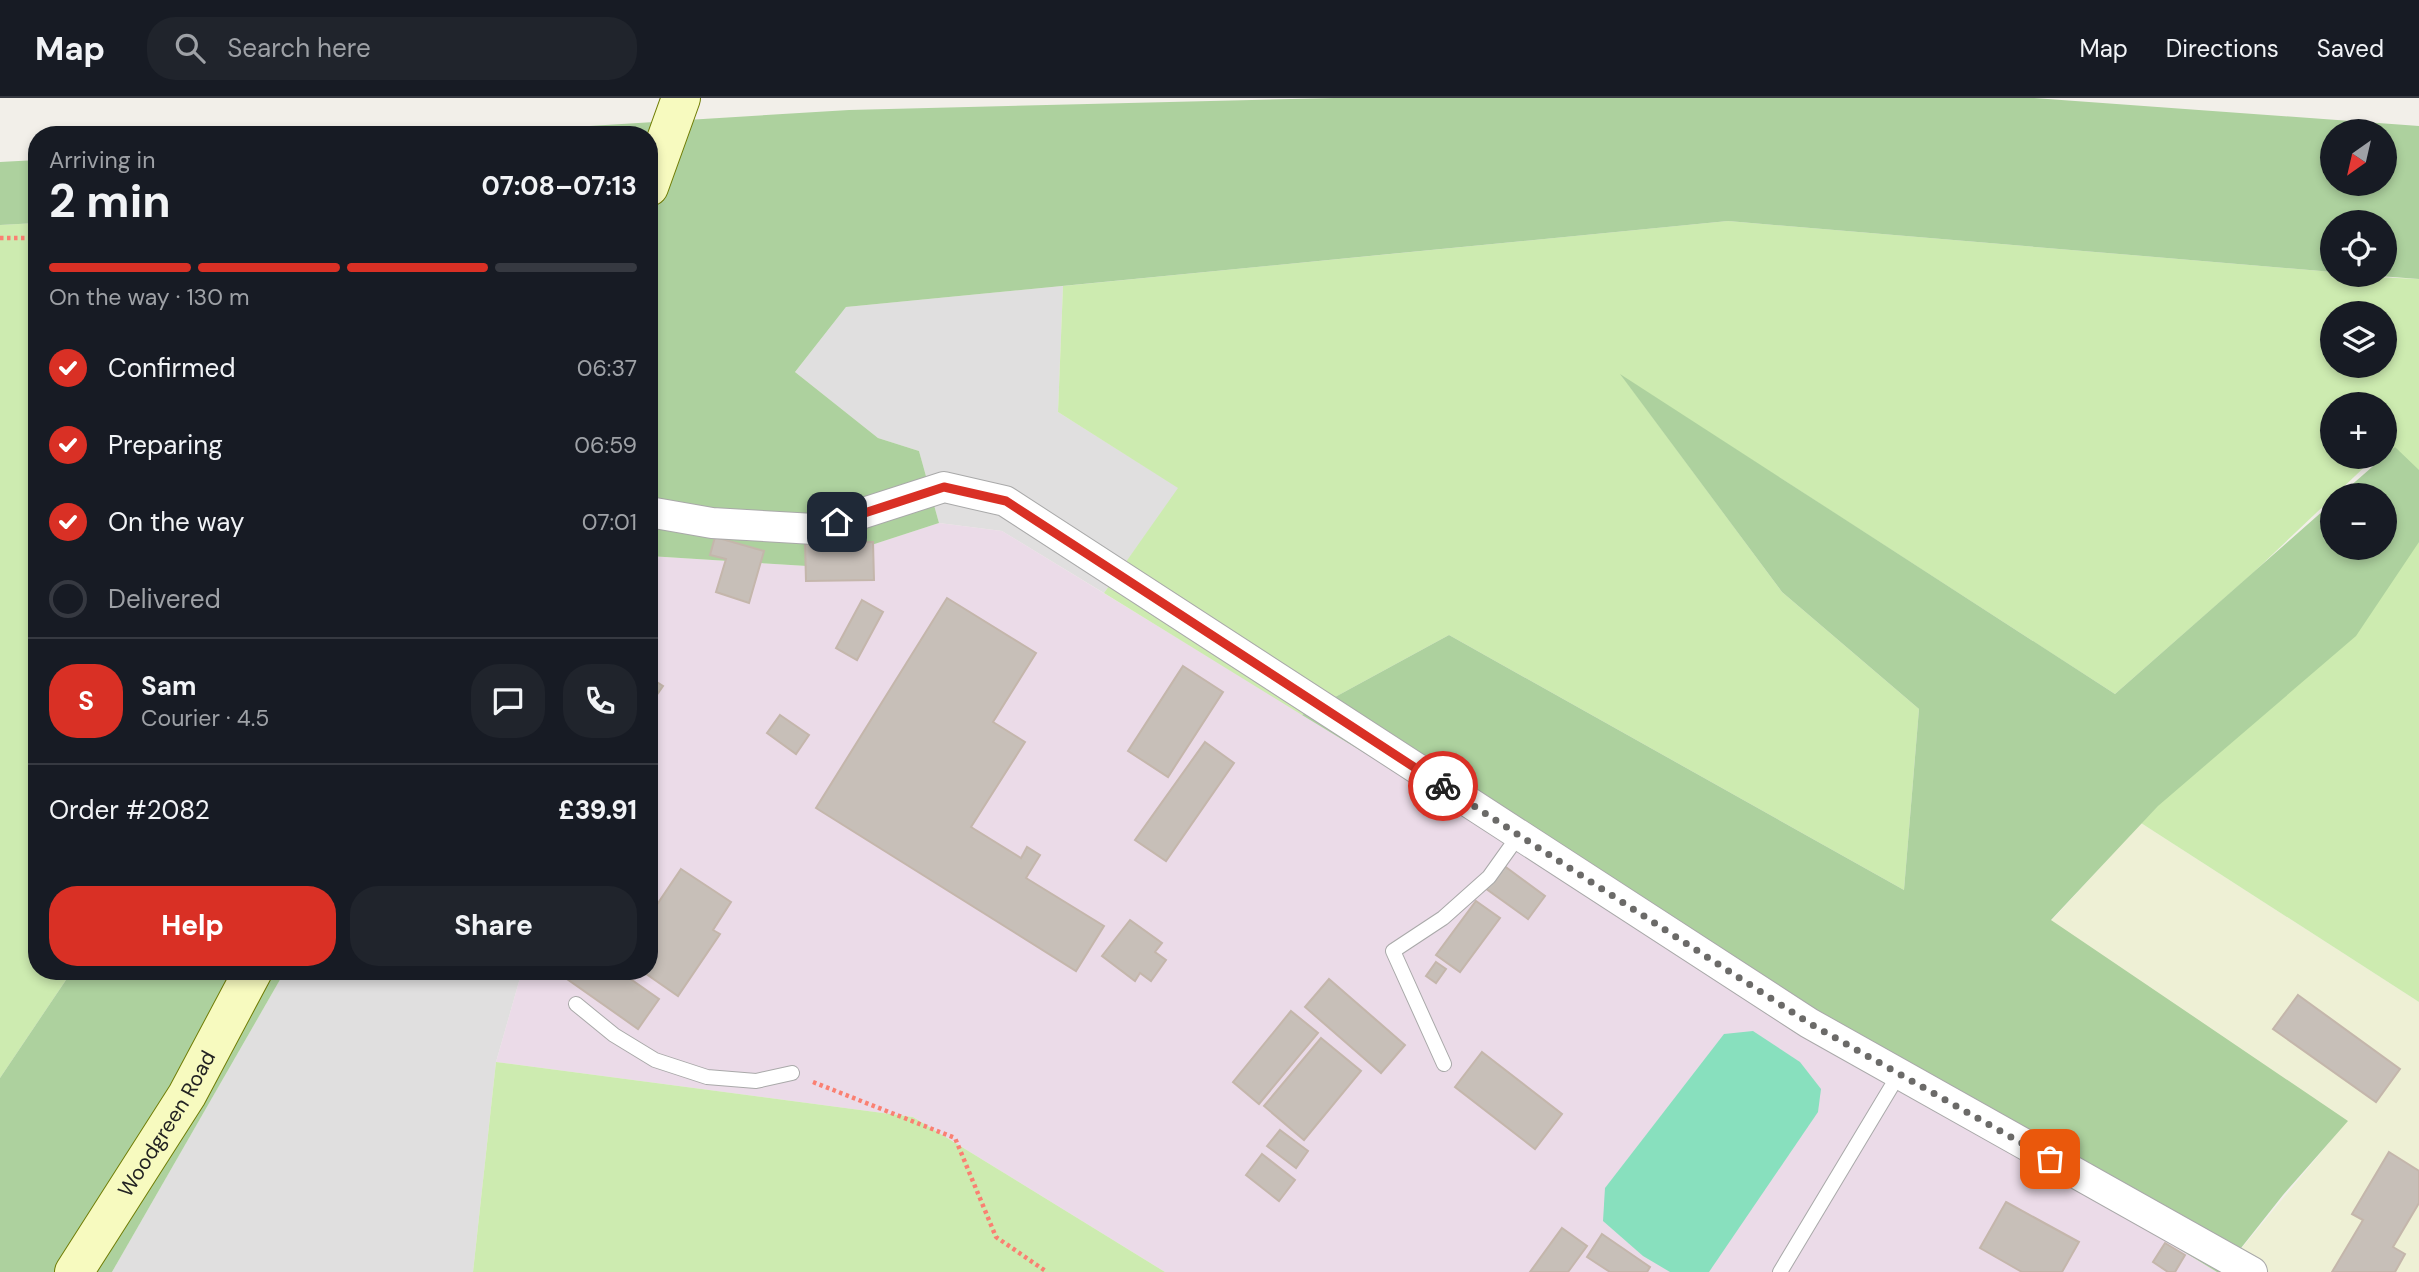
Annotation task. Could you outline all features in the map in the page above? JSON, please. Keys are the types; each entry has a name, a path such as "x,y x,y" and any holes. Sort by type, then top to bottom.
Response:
{"street":[{"path":"658,162 681,98"},
{"path":"658,514 712,523 814,529 944,487 1006,501 1809,1023 2252,1272"},
{"name":"Woodgreen Road","path":"74,1272 187,1095 248,980"}],"lane":[{"path":"1444,1064 1393,951 1443,918 1489,877 1520,835"},
{"path":"576,1004 614,1035 655,1060 707,1077 756,1081 792,1073"},
{"path":"1780,1272 1899,1074"}],"path":[{"path":"0,238 28,238"},
{"path":"792,1073 955,1138 996,1237 1047,1272"}],"shaded area":[{"path":"1063,286 1058,412 1179,488 1104,593 1002,531 939,523 919,451 878,438 795,372 846,307"},
{"path":"939,523 1002,531 2217,1272 1165,1272 913,1117 496,1062 519,980 658,980 658,557 807,566"},
{"path":"280,980 519,980 496,1062 473,1272 112,1272"}],"green space":[{"path":"1334,98 2034,98 2323,119 2320,119 2320,196 2398,196 2398,124 2419,126 2419,279 2397,277 2397,210 2320,210 2320,271 1728,221 846,307 795,372 878,438 919,451 939,523 807,566 658,557 658,126 590,126 849,110"},
{"path":"28,160 28,223 0,225 0,162"},
{"path":"1728,221 2320,271 2320,287 2397,287 2397,278 2419,279 2419,482 2397,459 2397,392 2320,392 2320,469 2362,469 2348,483 2320,483 2320,509 2254,572 2115,694 1622,376 1782,592 1919,709 1904,890 1449,635 1302,715 1104,593 1178,488 1058,412 1063,286"},
{"path":"28,223 28,980 66,980 0,1078 0,225"},
{"path":"1620,374 2115,694 2320,513 2320,560 2397,560 2397,483 2354,483 2370,469 2397,469 2397,449 2419,470 2419,542 2356,636 2158,806 2051,920 2348,1121 2283,1195 2222,1272 2217,1272 1302,715 1449,635 1904,890 1919,709 1782,592"},
{"path":"2419,533 2419,1002 2141,823 2393,560 2397,560 2397,556"},
{"path":"2141,823 2419,1002 2419,1272 2222,1272 2347,1121 2051,921"},
{"path":"66,980 280,980 112,1272 0,1272 0,1078"},
{"path":"1753,1031 1800,1062 1821,1089 1818,1112 1709,1272 1670,1272 1643,1256 1603,1221 1605,1188 1724,1034"},
{"path":"496,1062 913,1117 1165,1272 473,1272"}],"building":[{"path":"715,537 764,551 749,603 716,592 726,559 710,555"},
{"path":"873,542 874,580 806,581 805,543"},
{"path":"947,598 1036,653 993,722 1025,742 971,827 1021,858 1027,847 1040,855 1026,878 1104,926 1076,971 816,808"},
{"path":"862,600 883,612 857,660 836,648"},
{"path":"1183,666 1223,692 1168,777 1128,751"},
{"path":"780,715 809,735 796,754 767,733"},
{"path":"1205,742 1234,763 1166,861 1135,840"},
{"path":"1503,865 1545,896 1528,919 1485,888"},
{"path":"681,869 731,902 713,930 720,934 678,996 655,980 658,980 658,903"},
{"path":"1476,901 1500,918 1460,972 1436,955"},
{"path":"1130,920 1162,943 1155,952 1166,960 1151,981 1140,973 1135,981 1102,956"},
{"path":"1436,962 1446,969 1436,983 1426,976"},
{"path":"1329,979 1405,1045 1381,1073 1305,1007"},
{"path":"568,980 632,980 659,999 638,1029"},
{"path":"2298,995 2400,1069 2376,1102 2273,1029"},
{"path":"1291,1011 1318,1033 1259,1104 1233,1082"},
{"path":"1321,1038 1361,1071 1304,1140 1264,1106"},
{"path":"1482,1052 1562,1114 1535,1149 1455,1087"},
{"path":"1280,1130 1308,1151 1296,1168 1267,1146"},
{"path":"2389,1152 2419,1171 2419,1203 2393,1247 2405,1254 2395,1272 2332,1272 2363,1220 2352,1214"},
{"path":"1262,1154 1295,1180 1279,1201 1246,1175"},
{"path":"2006,1202 2079,1242 2062,1272 2022,1272 1980,1248"},
{"path":"1562,1228 1587,1246 1568,1272 1530,1272"},
{"path":"1602,1234 1650,1267 1647,1272 1610,1272 1587,1257"},
{"path":"2165,1243 2185,1255 2175,1272 2168,1272 2153,1262"}],"way so far":[{"path":"1443,786 1809,1023 2050,1159"}],"route":[{"path":"837,522 944,487 1006,501 1443,786"}]}
